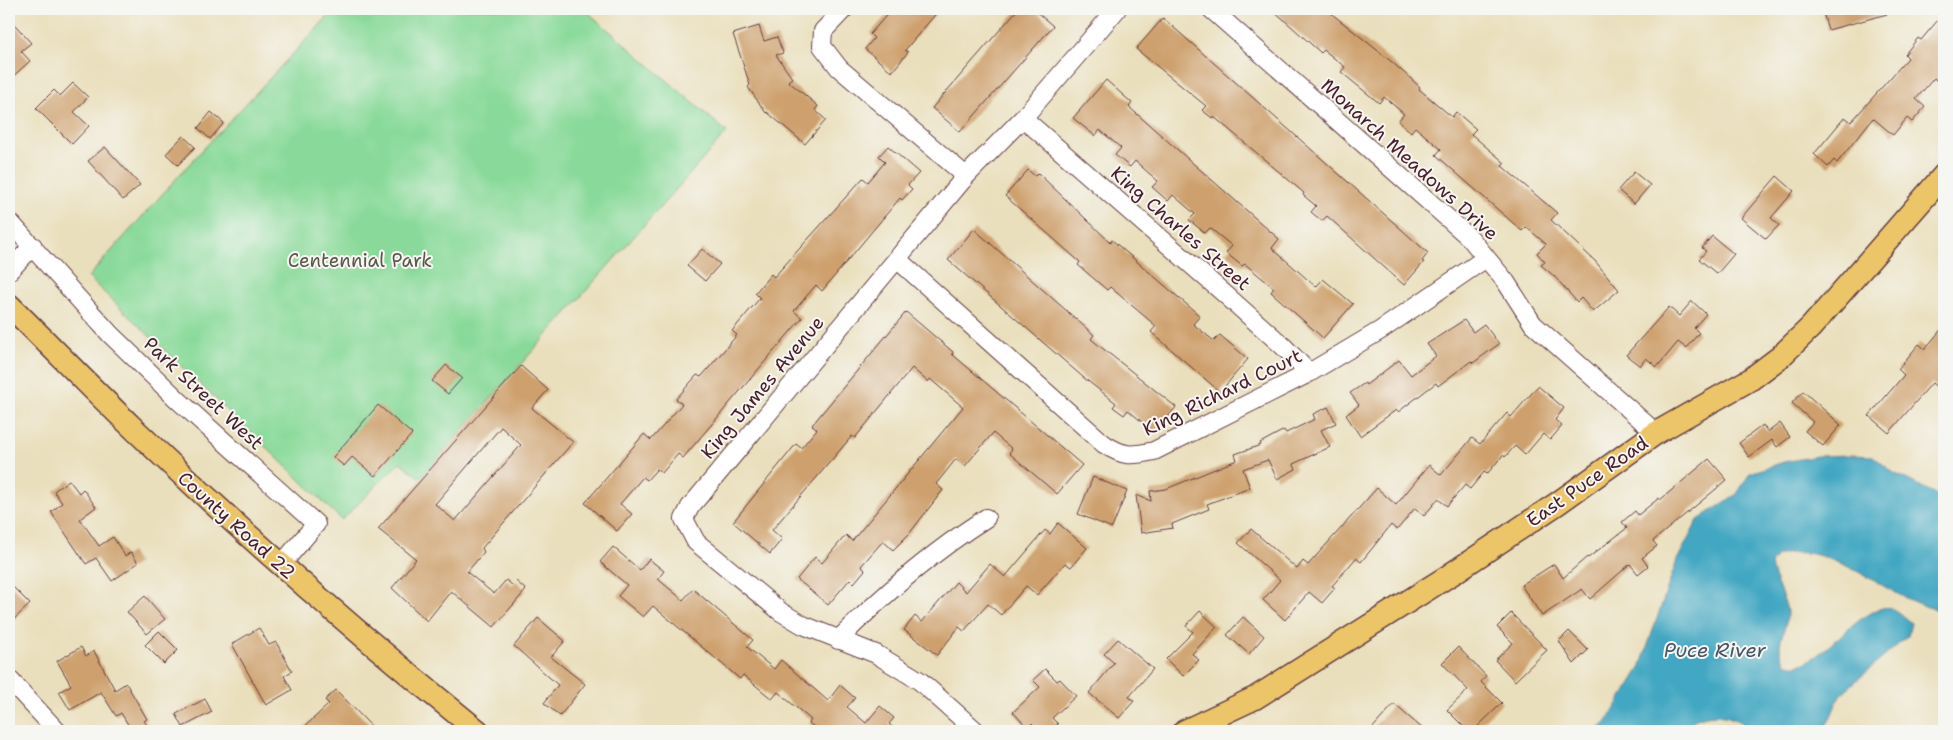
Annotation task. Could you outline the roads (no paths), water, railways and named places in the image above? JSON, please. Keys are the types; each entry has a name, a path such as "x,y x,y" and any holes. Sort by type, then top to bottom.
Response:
{"main road":[{"name":"East Puce Road","path":"1185,731 1255,698 1450,575 1558,503 1656,433 1751,379 1780,357 1839,298 1944,175"},
{"name":"County Road 22","path":"9,305 137,432 281,565 397,665 478,731"}],"street":[{"path":"844,9 823,31 822,46 839,68 966,176"},
{"name":"King James Avenue","path":"976,731 920,681 876,654 803,625 781,612 696,542 684,519 690,506 966,176 1023,118 1117,9"},
{"name":"Monarch Meadows Drive","path":"1211,9 1470,238 1506,282 1533,324 1656,433"},
{"name":"King Charles Street","path":"1023,118 1228,296 1284,347 1309,373"},
{"name":"Park Street West","path":"9,220 110,334 178,400 316,524 281,565"},
{"path":"9,271 33,246"},
{"name":"King Richard Court","path":"897,259 1104,444 1117,452 1132,456 1154,451 1309,373 1398,319 1486,258"},
{"path":"838,640 877,601 959,535 986,518"},
{"path":"9,679 57,731"}],"water":[{"name":"Puce River","path":"1817,456 1873,456 1894,473 1930,491 1944,502 1944,611 1923,606 1861,573 1819,555 1798,553 1777,556 1771,564 1787,612 1780,650 1787,664 1797,665 1809,661 1860,620 1872,612 1883,608 1893,609 1911,623 1908,636 1840,695 1829,721 1822,731 1765,732 1749,727 1737,720 1712,715 1692,722 1681,731 1596,731 1606,723 1640,668 1677,560 1698,520 1737,494 1750,473 1784,462"}],"park label":[{"name":"Centennial Park","path":"360,260"}]}
